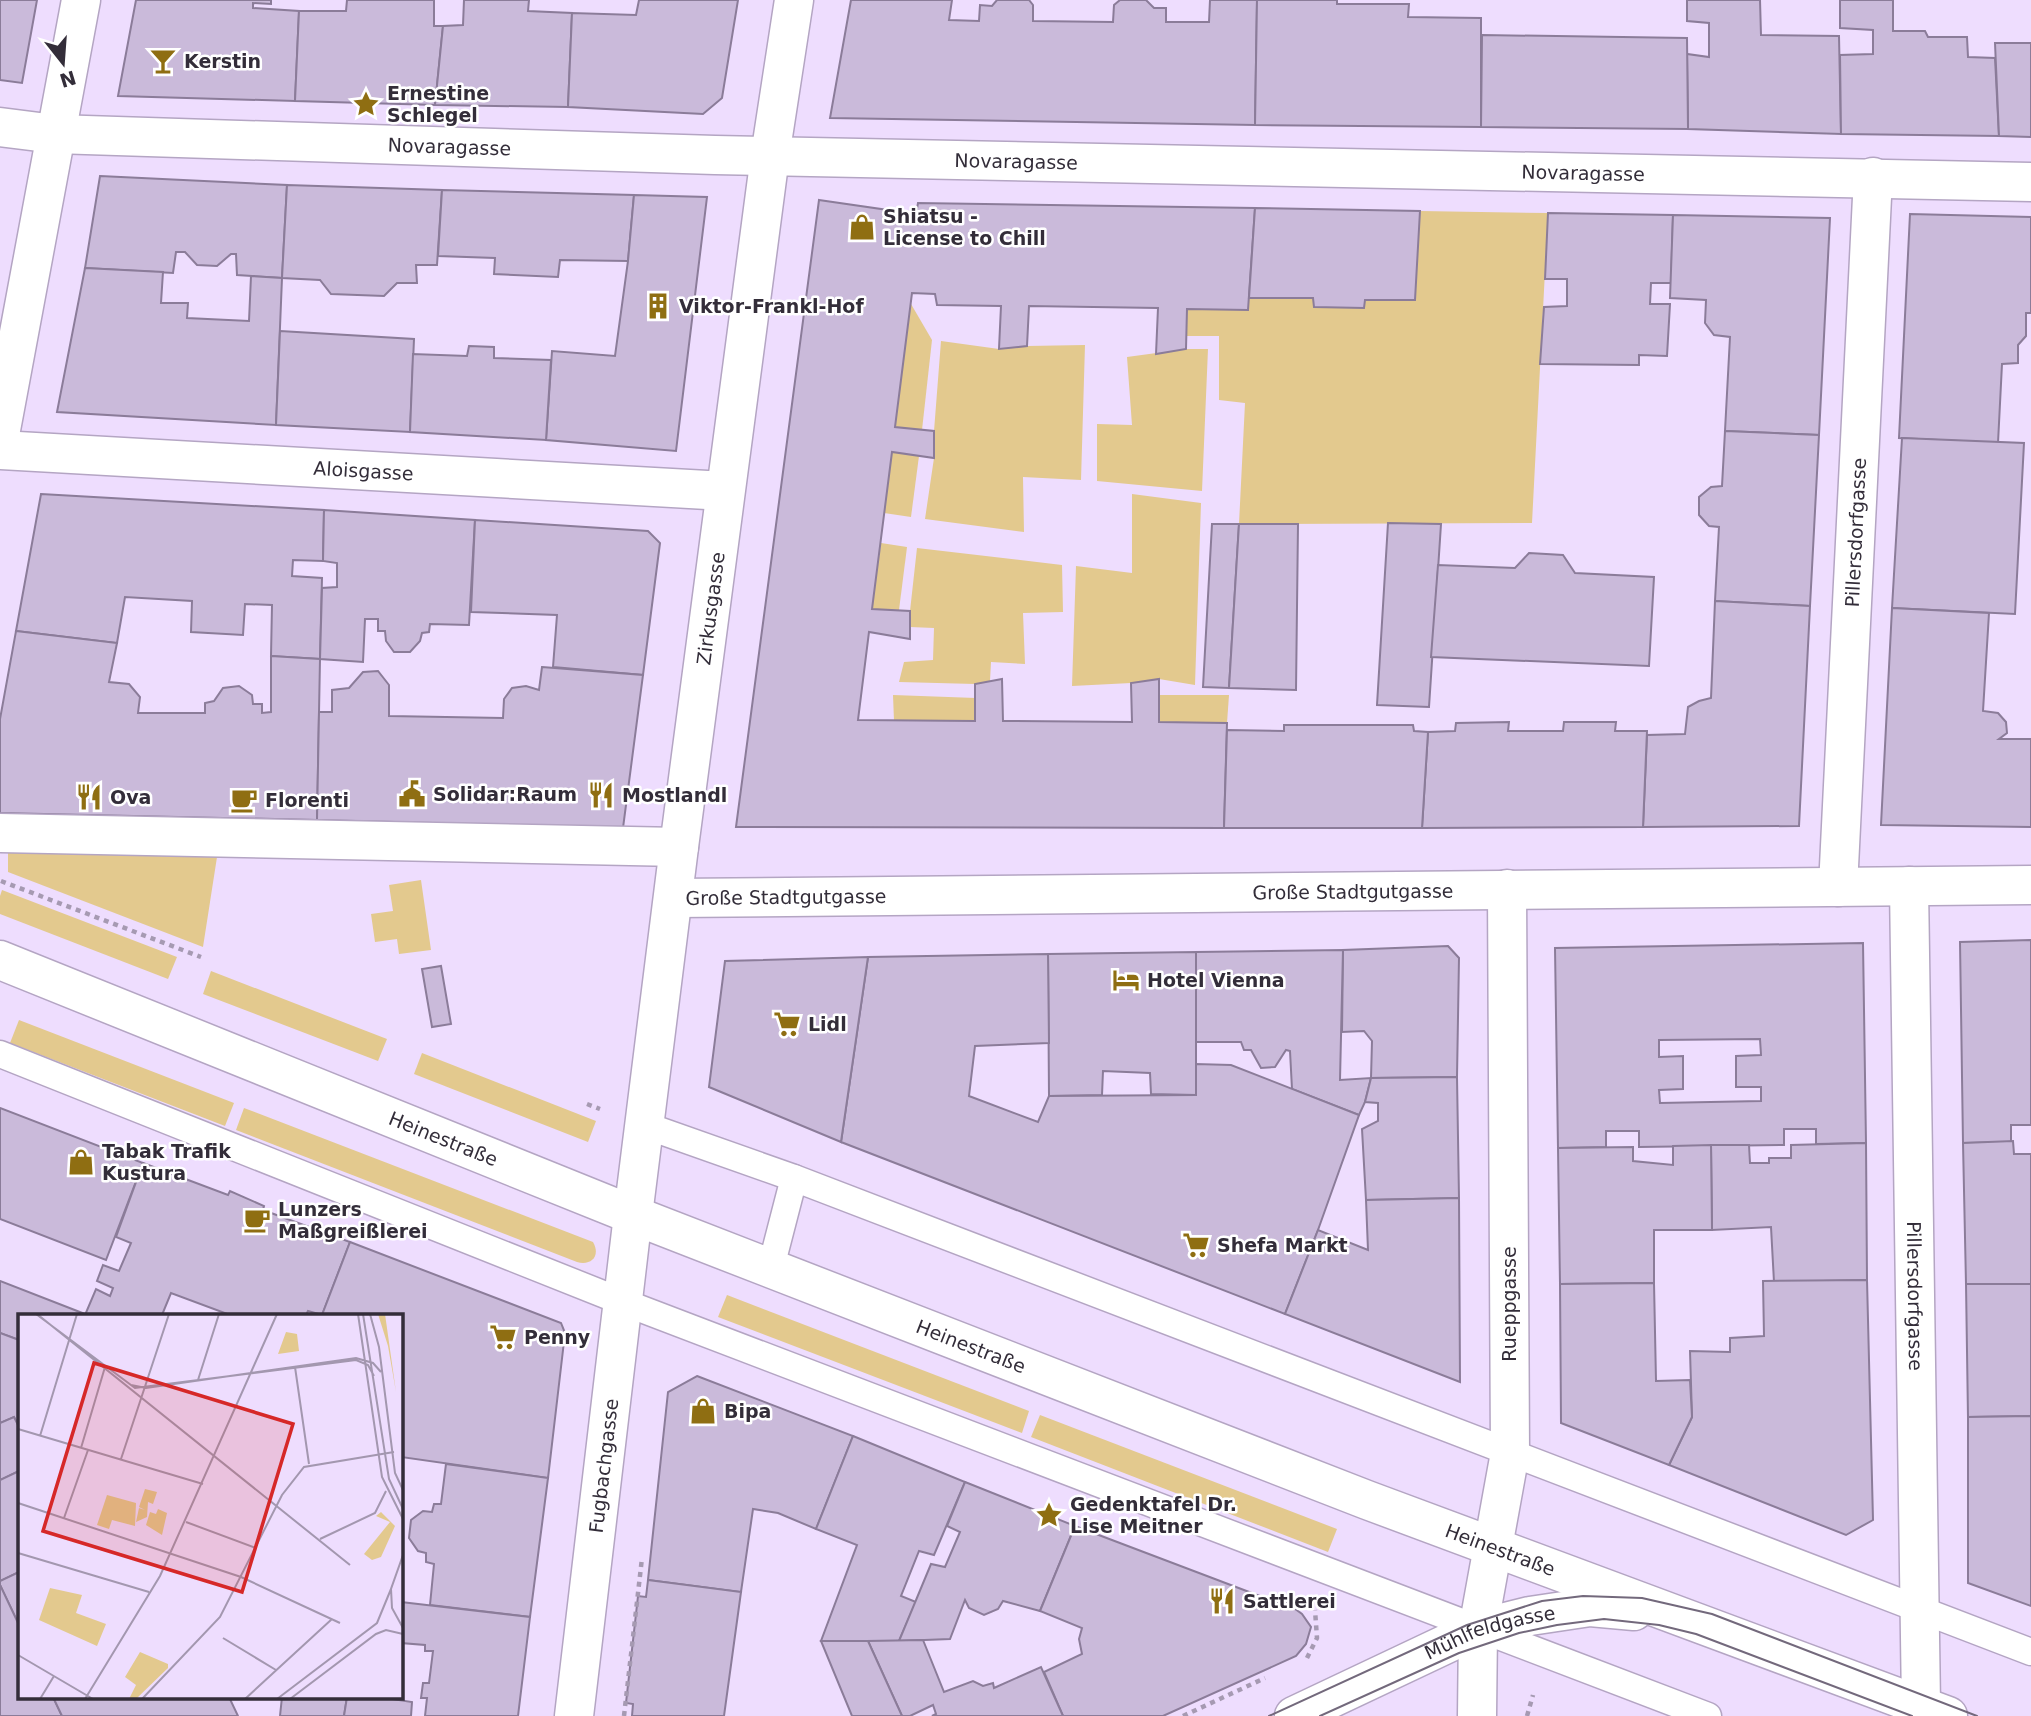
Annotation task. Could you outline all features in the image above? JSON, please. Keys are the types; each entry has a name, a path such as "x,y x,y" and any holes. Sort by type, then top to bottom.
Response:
{"street":[{"path":"0,435 81,0"},
{"name":"Zirkusgasse","path":"633,1215 725,491 794,0"},
{"name":"Novaragasse","path":"0,127 55,134 770,156 2031,182"},
{"name":"Pillersdorfgasse","path":"1838,887 1873,177"},
{"name":"Aloisgasse","path":"0,450 725,491"},
{"path":"0,833 679,847"},
{"name":"Große Stadtgutgasse","path":"674,898 2031,885"},
{"name":"Pillersdorfgasse","path":"1909,886 1919,1608 1934,1711"},
{"name":"Rueppgasse","path":"1477,1716 1478,1629 1510,1453 1507,890"},
{"name":"Heinestraße","path":"0,960 633,1215 1367,1500 1934,1711"},
{"name":"Fugbachgasse","path":"574,1716 633,1215"},
{"name":"Mühlfeldgasse","path":"1294,1716 1478,1629 1531,1616 1590,1607 1631,1610 1698,1623"}],"lane":[{"path":"0,1054 623,1302 1708,1716"},
{"path":"644,1125 794,1178 2031,1652"},
{"path":"771,1267 794,1178"}],"path":[{"path":"0,881 201,957"},
{"path":"624,1716 642,1556"},
{"path":"1306,1659 1317,1638 1317,1613 1314,1607"},
{"path":"1184,1716 1269,1676"},
{"path":"1527,1716 1533,1695"}],"shaded area":[{"path":"1420,211 1548,213 1532,523 1239,524 1245,403 1219,400 1219,336 1186,336 1187,309 1248,310 1249,298 1313,298 1315,307 1363,308 1365,300 1415,300"},
{"path":"911,304 932,340 922,430 895,427"},
{"path":"941,341 999,349 1085,345 1081,480 1023,477 1024,532 925,519 934,458"},
{"path":"1186,349 1208,349 1202,491 1097,481 1097,424 1132,425 1127,357"},
{"path":"892,452 919,456 911,517 884,513"},
{"path":"1132,494 1201,503 1195,685 1159,679 1072,686 1076,566 1132,573"},
{"path":"881,543 907,547 899,610 872,609"},
{"path":"917,548 1062,565 1063,612 1023,613 1025,664 991,662 990,681 975,684 899,682 904,662 933,660 934,628 910,627"},
{"path":"893,695 976,698 975,721 894,721"},
{"path":"1159,695 1229,695 1227,723 1159,722"},
{"path":"8,850 217,857 203,947 8,872"},
{"path":"421,880 431,950 399,954 397,939 375,942 371,914 393,911 389,885"},
{"path":"2,890 177,957 168,979 0,914"},
{"path":"211,971 387,1039 378,1061 203,994"},
{"path":"19,1020 234,1103 225,1126 10,1043"},
{"path":"422,1053 596,1121 588,1142 414,1074"},
{"path":"244,1108 593,1242 595,1256 587,1263 577,1262 236,1130"},
{"path":"727,1295 1029,1411 1022,1433 718,1317"},
{"path":"1040,1415 1337,1529 1328,1552 1031,1437"}],"building":[{"path":"0,0 37,0 22,83 0,80"},
{"path":"136,0 271,0 271,4 253,3 253,8 299,11 295,101 118,96"},
{"path":"347,0 434,0 434,26 443,26 435,105 295,101 299,11 346,11"},
{"path":"464,0 529,0 528,11 572,13 568,107 435,105 443,26 463,25"},
{"path":"639,0 738,0 722,98 703,114 568,107 572,13 636,15"},
{"path":"851,0 952,0 949,20 979,21 980,5 992,6 997,0 1029,0 1033,5 1033,21 1113,22 1114,5 1120,0 1146,0 1154,8 1166,8 1166,22 1209,22 1210,0 1257,0 1255,125 830,118"},
{"path":"1257,0 1337,0 1337,4 1409,4 1408,17 1481,18 1481,127 1255,125"},
{"path":"1687,0 1760,0 1761,35 1839,36 1841,134 1688,129 1687,54 1709,57 1709,23 1687,21"},
{"path":"1840,0 1893,0 1893,31 1925,31 1928,37 1967,37 1968,57 1995,58 1999,136 1841,134 1840,55 1873,54 1873,30 1840,28"},
{"path":"1482,35 1687,38 1688,129 1481,127"},
{"path":"1995,43 2031,43 2031,137 1999,136"},
{"path":"100,176 287,185 282,278 237,275 236,254 231,254 217,266 197,265 185,252 176,252 173,273 85,268"},
{"path":"287,185 442,190 437,265 416,265 417,283 397,283 384,296 331,294 320,280 282,278"},
{"path":"442,190 634,195 628,261 560,260 558,277 494,274 495,258 438,256"},
{"name":"Viktor-Frankl-Hof","path":"634,195 707,197 676,451 546,440 552,351 615,356"},
{"path":"819,200 916,214 918,203 1255,208 1248,310 1187,309 1186,349 1156,354 1158,308 1029,306 1027,346 999,349 1001,306 937,305 935,294 912,293 895,427 934,431 934,458 892,452 872,609 910,611 910,639 869,632 858,720 975,721 975,684 1002,679 1003,721 1132,722 1131,683 1159,679 1159,722 1227,723 1224,828 736,827"},
{"path":"1255,208 1420,211 1415,300 1365,300 1364,308 1314,307 1313,298 1249,298"},
{"path":"1548,213 1673,215 1671,283 1651,283 1650,304 1670,304 1667,356 1639,355 1639,365 1540,364 1544,307 1567,306 1567,279 1545,279"},
{"path":"1910,214 2031,217 2031,313 2026,313 2026,336 2018,345 2018,363 2002,364 1998,443 1899,438"},
{"path":"1673,215 1830,218 1819,435 1725,431 1730,337 1714,335 1705,323 1706,300 1670,298"},
{"path":"85,268 163,272 161,303 188,303 187,318 249,321 251,276 282,278 276,425 57,412"},
{"path":"280,331 414,339 410,432 276,425"},
{"path":"469,346 494,347 494,358 551,360 546,440 410,432 413,354 467,356"},
{"path":"1725,431 1819,435 1810,606 1715,601 1719,527 1709,526 1699,515 1699,497 1711,487 1722,486"},
{"path":"1902,438 2024,443 2015,614 1892,608"},
{"path":"41,494 324,510 323,561 293,560 292,576 322,578 320,659 271,656 272,605 245,604 243,635 191,632 192,601 125,597 117,643 16,631"},
{"path":"324,510 475,520 469,625 430,624 429,632 422,633 420,641 410,652 394,652 386,641 385,631 378,631 378,619 365,619 363,662 320,659 322,588 337,587 337,563 323,561"},
{"path":"475,520 648,531 660,543 643,675 553,667 557,615 471,612"},
{"path":"1388,523 1441,524 1429,707 1377,705"},
{"path":"1212,524 1239,524 1229,688 1203,687"},
{"path":"1239,524 1298,524 1296,690 1229,688"},
{"path":"1529,553 1563,555 1575,573 1654,577 1649,666 1431,657 1438,565 1515,568"},
{"path":"1715,601 1810,606 1799,826 1643,827 1647,735 1685,734 1688,707 1711,698"},
{"path":"1892,608 1989,613 1983,711 1998,713 2006,722 2007,733 1999,739 2031,739 2031,827 1881,825"},
{"path":"16,631 117,643 109,682 129,684 140,697 138,713 205,713 205,703 214,701 223,688 239,686 252,695 253,704 262,704 262,713 271,712 271,656 320,659 317,820 0,813 0,719"},
{"path":"542,667 643,675 623,828 317,820 319,712 332,712 332,690 349,688 363,672 378,671 389,685 389,716 503,718 504,699 512,688 526,686 539,690"},
{"path":"1509,722 1508,731 1563,731 1564,722 1616,722 1615,731 1647,731 1643,827 1422,828 1428,732 1455,731 1456,723"},
{"path":"1284,725 1413,725 1414,731 1428,732 1422,828 1224,828 1227,730 1284,731"},
{"path":"2031,940 2031,1125 2011,1125 2011,1142 1963,1143 1960,942"},
{"path":"1863,943 1866,1143 1816,1144 1816,1129 1784,1129 1784,1145 1639,1147 1639,1131 1606,1131 1606,1147 1558,1148 1555,948","holes":["1760,1039 1761,1055 1736,1056 1736,1087 1761,1087 1761,1101 1660,1103 1659,1090 1683,1089 1683,1056 1659,1057 1659,1040"]},
{"path":"1448,946 1459,958 1457,1077 1371,1078 1372,1041 1364,1031 1342,1032 1343,950"},
{"path":"1343,950 1340,1080 1371,1078 1359,1115 1292,1089 1290,1051 1286,1050 1275,1067 1261,1068 1251,1050 1244,1050 1241,1042 1196,1042 1196,952"},
{"path":"1196,952 1196,1095 1151,1094 1150,1073 1103,1071 1102,1095 1049,1096 1048,954"},
{"path":"1048,954 1049,1043 975,1046 969,1096 1038,1122 1049,1096 1196,1095 1196,1064 1231,1065 1359,1115 1285,1314 841,1142 868,957"},
{"name":"Lidl","path":"868,957 841,1142 709,1087 725,961"},
{"path":"441,966 451,1024 432,1027 422,969"},
{"path":"1457,1077 1459,1198 1366,1200 1362,1129 1378,1121 1378,1103 1365,1102 1371,1078"},
{"path":"0,1108 143,1163 106,1260 0,1219"},
{"path":"2013,1141 2014,1154 2031,1154 2031,1284 1966,1284 1963,1143"},
{"path":"1866,1143 1867,1280 1774,1282 1771,1227 1712,1230 1711,1145 1749,1145 1750,1163 1769,1163 1769,1158 1791,1158 1791,1145"},
{"path":"1711,1145 1712,1230 1654,1230 1654,1283 1560,1284 1558,1148 1633,1147 1633,1161 1673,1165 1673,1146"},
{"path":"143,1163 228,1195 230,1191 264,1206 263,1210 350,1242 322,1314 308,1311 306,1314 227,1314 171,1293 162,1314 85,1314 96,1289 110,1296 113,1288 97,1281 103,1265 119,1271 131,1243 116,1237"},
{"path":"1459,1198 1460,1382 1285,1314 1318,1230 1368,1250 1366,1200"},
{"path":"350,1242 561,1323 565,1333 548,1478 402,1457 402,1314 322,1314"},
{"path":"1867,1280 1873,1520 1846,1535 1669,1465 1692,1417 1690,1351 1730,1352 1730,1338 1764,1336 1763,1281"},
{"path":"0,1281 85,1314 18,1314 18,1340 0,1333"},
{"path":"1654,1283 1656,1381 1690,1380 1692,1417 1669,1465 1561,1423 1560,1284"},
{"path":"1966,1284 2031,1284 2031,1416 1968,1417"},
{"path":"0,1333 18,1340 18,1425 14,1417 0,1423"},
{"path":"697,1376 853,1436 816,1529 778,1513 753,1509 741,1592 648,1580 668,1392"},
{"path":"2031,1416 2031,1606 1968,1583 1968,1417"},
{"path":"14,1417 18,1425 18,1471 0,1480 0,1423"},
{"path":"853,1436 965,1482 934,1555 919,1551 901,1596 916,1602 899,1641 821,1641 857,1545 816,1529"},
{"path":"446,1464 548,1478 530,1617 430,1605 434,1564 426,1562 426,1553 418,1551 409,1538 411,1520 423,1511 432,1512 434,1504 441,1504"},
{"path":"18,1471 18,1572 0,1581 0,1480"},
{"path":"965,1482 1075,1526 1040,1611 1003,1601 998,1609 984,1615 969,1608 965,1600 950,1639 899,1641 931,1564 945,1567 960,1532 947,1526"},
{"path":"1075,1526 1273,1601 1287,1603 1302,1614 1311,1627 1306,1644 1296,1656 1163,1716 1063,1716 1044,1672 1082,1654 1079,1639 1082,1628 1040,1611"},
{"path":"18,1572 18,1623 0,1585 0,1581"},
{"path":"648,1580 741,1592 724,1716 632,1716 633,1704 626,1703 638,1596 646,1597"},
{"path":"0,1585 18,1623 18,1698 53,1698 62,1716 0,1716"},
{"path":"402,1602 530,1617 518,1716 425,1716 427,1698 421,1698 423,1683 429,1683 433,1651 425,1651 425,1645 402,1643"},
{"path":"923,1640 944,1692 973,1681 983,1686 993,1683 994,1688 1041,1667 1063,1716 932,1716 936,1714 933,1705 910,1716 902,1716 868,1641"},
{"path":"821,1641 868,1641 902,1716 852,1716"},
{"path":"53,1698 229,1698 238,1716 62,1716"},
{"path":"282,1698 347,1698 344,1716 280,1716"},
{"path":"347,1698 385,1698 412,1702 411,1716 344,1716"}],"tram line":[{"path":"1269,1716 1467,1625 1542,1601 1583,1596 1642,1598 1712,1614 1977,1716"},
{"path":"1320,1716 1459,1653 1519,1633 1604,1619 1659,1625 1696,1634 1912,1716"}],"place":[{"name":"Kerstin","path":"163,61"},
{"name":"Ernestine Schlegel","path":"366,104"},
{"name":"Shiatsu - License to Chill","path":"862,227"},
{"name":"Viktor-Frankl-Hof","path":"658,306"},
{"name":"Solidar:Raum","path":"412,794"},
{"name":"Mostlandl","path":"601,795"},
{"name":"Ova","path":"89,797"},
{"name":"Florenti","path":"244,800"},
{"name":"Hotel Vienna","path":"1126,980"},
{"name":"Lidl","path":"787,1024"},
{"name":"Tabak Trafik Kustura","path":"81,1162"},
{"name":"Lunzers Maßgreißlerei","path":"257,1220"},
{"name":"Shefa Markt","path":"1196,1245"},
{"name":"Penny","path":"503,1337"},
{"name":"Bipa","path":"703,1411"},
{"name":"Gedenktafel Dr. Lise Meitner","path":"1049,1515"},
{"name":"Sattlerei","path":"1222,1601"}]}
